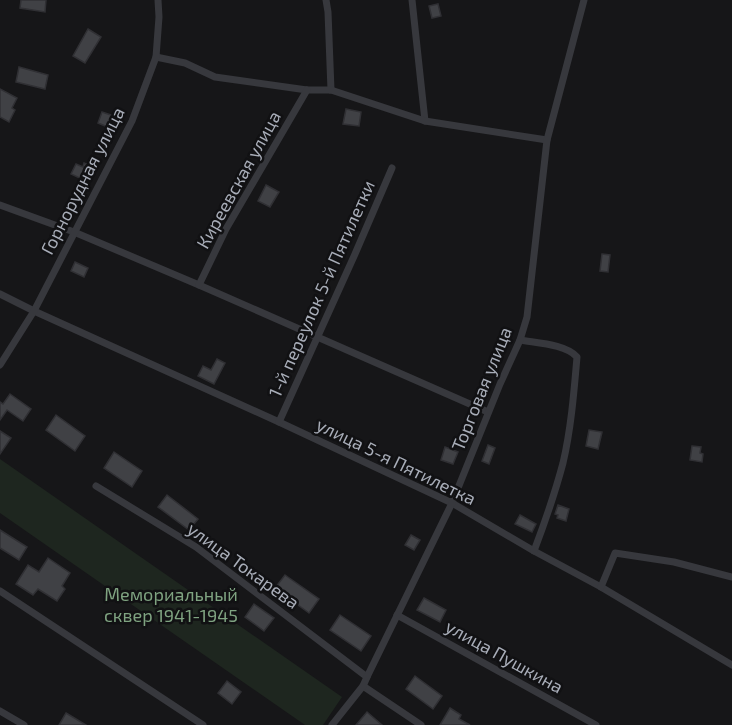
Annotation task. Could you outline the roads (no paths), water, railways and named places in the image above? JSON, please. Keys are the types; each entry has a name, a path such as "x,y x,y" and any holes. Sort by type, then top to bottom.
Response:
{"street":[{"name":"Горнорудная улица","path":"0,365 34,311 132,121 156,57 158,0"},
{"path":"326,0 331,90"},
{"path":"412,0 425,121"},
{"name":"Торговая улица","path":"332,725 363,686 452,503 488,412 520,340 527,317 547,140 584,0"},
{"path":"156,57 185,63 215,77 307,90 331,90 425,121 547,140"},
{"name":"Киреевская улица","path":"199,285 226,229 307,90"},
{"name":"1-й переулок 5-й Пятилетки","path":"279,422 392,168"},
{"path":"0,205 74,232 199,285 488,412"},
{"path":"0,294 34,311"},
{"name":"улица 5-я Пятилетка","path":"34,311 452,503 601,587 732,665"},
{"path":"520,340 567,349 578,357 563,462 534,551"},
{"name":"улица Токарева","path":"96,486 196,547 367,677"},
{"path":"601,587 615,553 674,562 732,577"},
{"path":"0,591 203,725"},
{"name":"улица Пушкина","path":"397,615 596,725"},
{"path":"363,686 421,725"},
{"path":"0,711 24,725"}],"park label":[{"name":"Мемориальный сквер 1941-1945","path":"171,605"}]}
